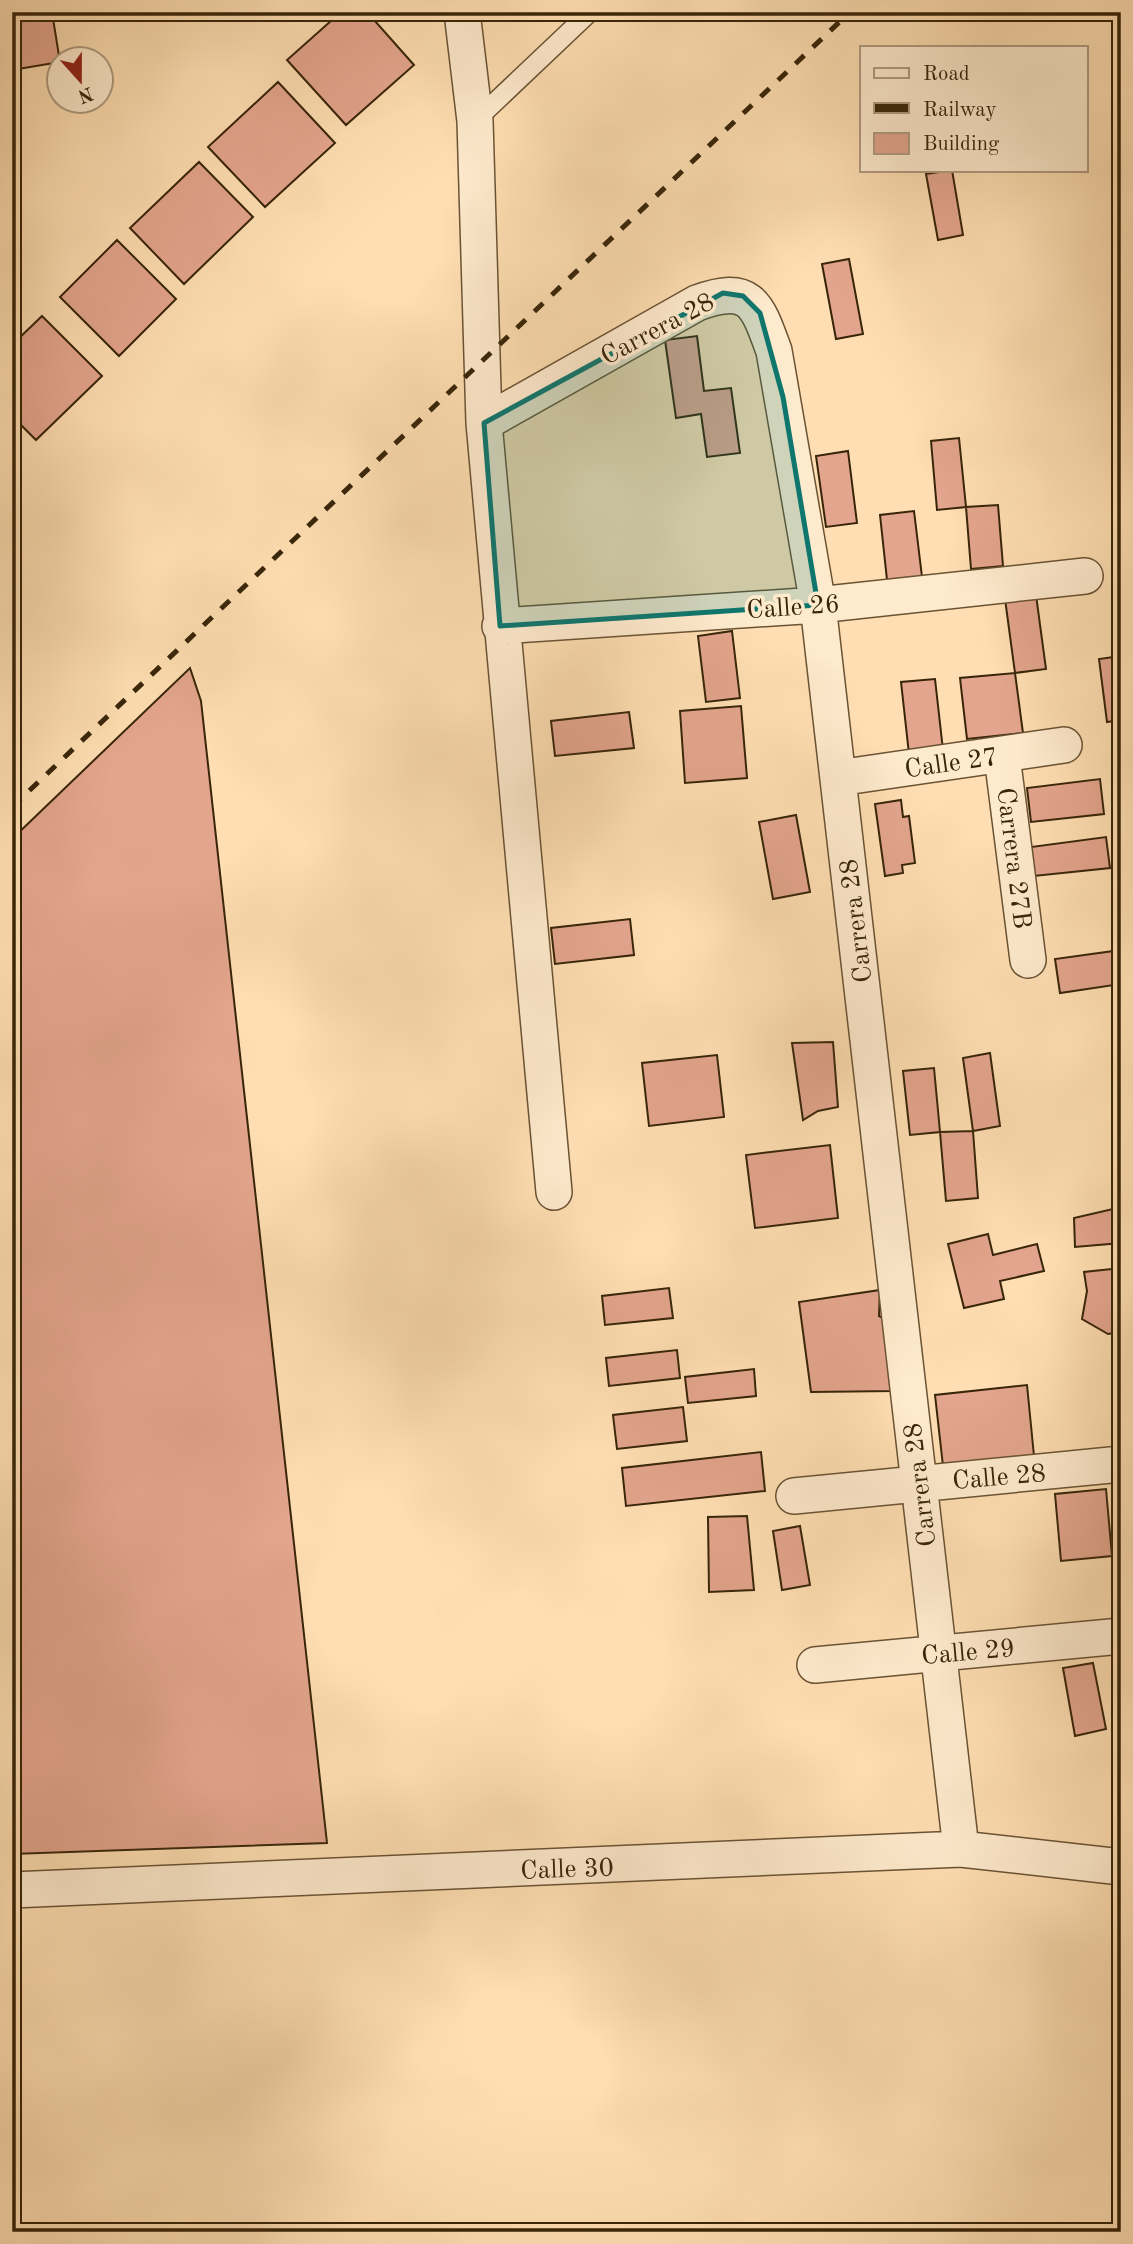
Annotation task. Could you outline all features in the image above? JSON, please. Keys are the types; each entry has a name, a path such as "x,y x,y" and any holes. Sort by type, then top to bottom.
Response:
{"street":[{"path":"462,12 475,121 484,424 500,626 554,1192"},
{"name":"Carrera 28","path":"484,424 697,303 723,293 743,296 760,313 774,351 818,605 961,1849"},
{"name":"Calle 26","path":"500,626 818,605 1085,576"},
{"name":"Calle 27","path":"838,778 1064,745"},
{"name":"Carrera 27B","path":"1002,755 1028,960"},
{"name":"Calle 28","path":"794,1496 1121,1464"},
{"name":"Calle 29","path":"815,1665 1121,1636"},
{"name":"Calle 30","path":"12,1890 961,1849 1121,1867"}],"lane":[{"path":"475,121 590,12"}],"highlighted area":[{"path":"723,293 743,296 760,313 783,397 818,605 500,626 484,423"}],"building":[{"path":"12,12 52,12 57,46 46,46 46,64 12,70"},
{"path":"341,12 367,12 414,65 346,125 287,60"},
{"path":"278,82 335,143 265,207 208,147"},
{"path":"199,162 253,217 184,284 130,228"},
{"path":"952,172 963,235 938,240 926,174"},
{"path":"117,240 176,299 119,356 60,297"},
{"path":"849,259 863,334 836,339 822,264"},
{"path":"42,316 102,376 36,440 12,416 12,345"},
{"path":"697,336 704,391 731,388 740,453 707,457 701,414 676,418 665,340"},
{"path":"959,438 966,507 937,510 931,441"},
{"path":"848,451 857,523 826,527 816,456"},
{"path":"998,505 1003,566 971,569 966,507"},
{"path":"914,511 923,585 888,589 880,515"},
{"path":"1036,595 1046,669 1015,673 1005,599"},
{"path":"732,631 740,698 706,702 698,636"},
{"path":"1121,656 1121,720 1107,722 1099,659"},
{"path":"190,668 201,701 327,1843 12,1854 12,839"},
{"path":"1015,673 1023,733 967,739 960,678"},
{"path":"935,679 943,750 909,754 901,682"},
{"path":"741,706 747,778 685,783 680,711"},
{"path":"629,712 634,748 555,756 551,721"},
{"path":"1100,779 1104,814 1031,822 1027,788"},
{"path":"901,800 903,817 909,816 915,863 902,865 903,873 885,876 875,804"},
{"path":"796,815 810,892 773,899 759,822"},
{"path":"1106,837 1110,868 1034,876 1031,847"},
{"path":"630,919 634,955 555,964 551,928"},
{"path":"1121,950 1121,984 1060,993 1055,959"},
{"path":"833,1042 838,1107 818,1111 803,1120 792,1043"},
{"path":"990,1053 1000,1126 973,1131 963,1058"},
{"path":"717,1055 724,1117 649,1126 642,1063"},
{"path":"934,1068 940,1132 910,1135 903,1071"},
{"path":"973,1131 978,1198 946,1201 940,1132"},
{"path":"830,1145 838,1218 755,1228 746,1155"},
{"path":"1121,1209 1121,1243 1075,1247 1074,1218"},
{"path":"988,1234 993,1255 1037,1244 1044,1271 1000,1281 1004,1299 964,1308 948,1244"},
{"path":"1121,1268 1121,1332 1108,1334 1082,1319 1087,1291 1084,1272"},
{"path":"669,1288 673,1318 605,1325 602,1296"},
{"path":"880,1290 879,1316 892,1322 893,1391 811,1392 799,1302"},
{"path":"677,1350 680,1378 609,1386 606,1358"},
{"path":"754,1369 756,1396 688,1403 685,1377"},
{"path":"1027,1385 1034,1456 943,1466 935,1395"},
{"path":"683,1407 687,1441 617,1449 613,1415"},
{"path":"761,1452 765,1491 626,1506 622,1468"},
{"path":"1106,1489 1112,1556 1061,1561 1055,1494"},
{"path":"747,1516 754,1590 709,1592 708,1517"},
{"path":"800,1526 810,1585 782,1590 773,1531"},
{"path":"1093,1663 1106,1729 1075,1736 1063,1668"}],"railway":[{"path":"12,807 850,12"}]}
